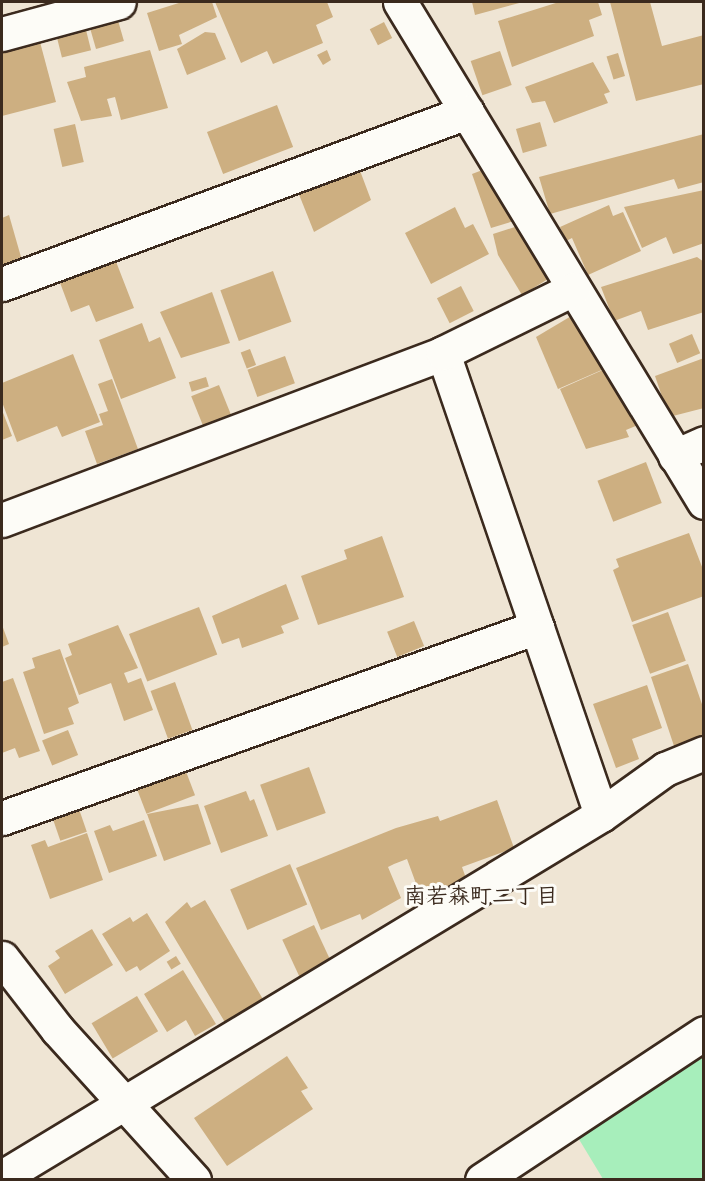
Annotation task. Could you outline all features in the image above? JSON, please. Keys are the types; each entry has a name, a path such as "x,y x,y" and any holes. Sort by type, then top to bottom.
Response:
{"street":[{"path":"2,34 119,2"},
{"path":"400,2 573,289 689,450 704,502"},
{"path":"2,284 467,112"},
{"path":"2,520 443,353 573,289"},
{"path":"443,353 601,814"},
{"path":"2,818 537,627"},
{"path":"2,1177 601,814 665,769 704,753"},
{"path":"2,958 123,1104 194,1179"},
{"path":"482,1179 704,1034"}],"green space":[{"path":"703,1053 703,1179 603,1179 577,1136"}],"building":[{"path":"182,2 212,2 217,17 179,35 182,44 159,51 147,13"},
{"path":"215,2 327,2 333,17 316,25 323,43 273,64 267,51 241,63"},
{"path":"472,2 523,2 475,15"},
{"path":"559,2 598,2 602,15 589,20 594,36 512,67 498,21"},
{"path":"610,2 650,2 662,46 704,35 704,84 636,101"},
{"path":"117,17 124,41 96,49 89,25"},
{"path":"384,22 392,38 378,45 370,29"},
{"path":"85,26 91,50 62,58 56,33"},
{"path":"205,32 215,33 226,59 187,75 177,49"},
{"path":"40,42 56,102 2,116 2,52"},
{"path":"150,50 168,108 121,120 115,97 107,99 112,116 81,121 67,82 86,77 84,67"},
{"path":"327,50 331,60 323,65 317,55"},
{"path":"500,51 512,85 482,95 471,61"},
{"path":"618,53 625,76 614,79 607,57"},
{"path":"593,62 610,92 604,94 608,103 554,123 545,101 532,103 525,87"},
{"path":"277,105 293,147 223,174 207,132"},
{"path":"540,122 547,146 523,153 516,129"},
{"path":"75,124 84,162 62,167 54,129"},
{"path":"704,134 704,182 678,189 674,179 550,214 539,177"},
{"path":"359,168 371,200 314,232 298,192"},
{"path":"485,169 517,220 491,228 472,174"},
{"path":"704,190 704,243 673,254 666,237 642,248 624,207"},
{"path":"609,205 613,216 623,212 641,251 588,275 572,238 566,241 560,227"},
{"path":"455,207 465,228 473,224 489,254 431,284 405,233"},
{"path":"9,215 23,264 2,270 2,218"},
{"path":"521,225 553,276 522,295 498,255 493,234"},
{"path":"697,257 704,262 704,312 648,330 641,311 614,321 601,287"},
{"path":"115,259 134,308 96,322 89,305 71,312 59,280"},
{"path":"273,271 291,322 239,341 220,290"},
{"path":"461,286 474,311 450,323 437,298"},
{"path":"212,292 230,343 181,358 160,312"},
{"path":"573,315 604,369 558,389 536,337"},
{"path":"142,323 149,342 160,337 176,378 121,399 99,340"},
{"path":"692,334 700,353 677,363 669,344"},
{"path":"250,349 256,365 247,368 241,353"},
{"path":"73,354 100,422 62,437 57,426 17,442 2,402 2,383"},
{"path":"285,356 295,383 257,397 247,370"},
{"path":"704,358 704,408 669,417 655,376"},
{"path":"605,369 638,425 626,430 629,437 586,449 560,389"},
{"path":"206,377 209,387 192,392 189,382"},
{"path":"112,379 138,449 97,464 85,431 103,425 99,414 108,411 98,384"},
{"path":"219,385 231,415 203,426 191,396"},
{"path":"2,410 12,436 2,440"},
{"path":"646,462 662,503 613,522 597,481"},
{"path":"689,533 704,572 704,596 632,622 613,570 619,567 616,559"},
{"path":"382,536 404,597 318,625 301,576 347,559 344,550"},
{"path":"286,584 299,619 281,626 284,633 242,648 239,638 222,644 212,616"},
{"path":"199,607 217,655 147,681 129,634"},
{"path":"668,612 686,661 650,674 632,625"},
{"path":"414,621 424,646 397,657 387,632"},
{"path":"2,625 9,644 2,647"},
{"path":"118,625 138,668 124,673 128,683 141,678 153,710 124,721 111,683 79,695 65,658 72,655 68,644"},
{"path":"60,649 79,703 68,708 74,724 44,734 23,672 35,668 32,658"},
{"path":"688,664 704,710 704,739 675,749 651,677"},
{"path":"13,678 40,751 19,758 15,748 2,753 2,682"},
{"path":"175,682 192,730 168,739 151,691"},
{"path":"647,685 662,728 632,739 639,759 616,768 593,704"},
{"path":"68,730 78,755 52,766 42,740"},
{"path":"309,767 326,813 277,831 260,785"},
{"path":"185,769 195,795 146,814 136,788"},
{"path":"246,791 250,801 254,799 268,836 221,853 204,806"},
{"path":"497,800 514,848 462,867 467,881 421,897 407,859 394,864 388,867 401,898 362,920 360,914 321,930 296,868 396,828 438,816 440,821"},
{"path":"198,804 211,844 164,861 147,814"},
{"path":"79,809 87,832 60,841 53,818"},
{"path":"144,820 157,856 109,873 94,831 110,825 113,831"},
{"path":"87,833 103,880 50,899 31,845 45,840 48,847"},
{"path":"290,864 307,905 247,930 230,889"},
{"path":"205,900 264,1001 226,1024 165,922 187,902 191,908"},
{"path":"147,913 170,951 140,971 137,966 126,972 102,934 130,917 133,922"},
{"path":"314,925 331,962 300,977 282,940"},
{"path":"92,929 113,965 65,994 48,966 60,958 55,951"},
{"path":"176,956 181,964 171,969 167,962"},
{"path":"183,970 216,1024 195,1036 186,1020 167,1032 144,994"},
{"path":"137,996 158,1031 113,1058 92,1023"},
{"path":"287,1056 308,1088 301,1091 313,1109 227,1166 194,1118"}],"district":[{"name":"南若森町二丁目","path":"481,896"}]}
